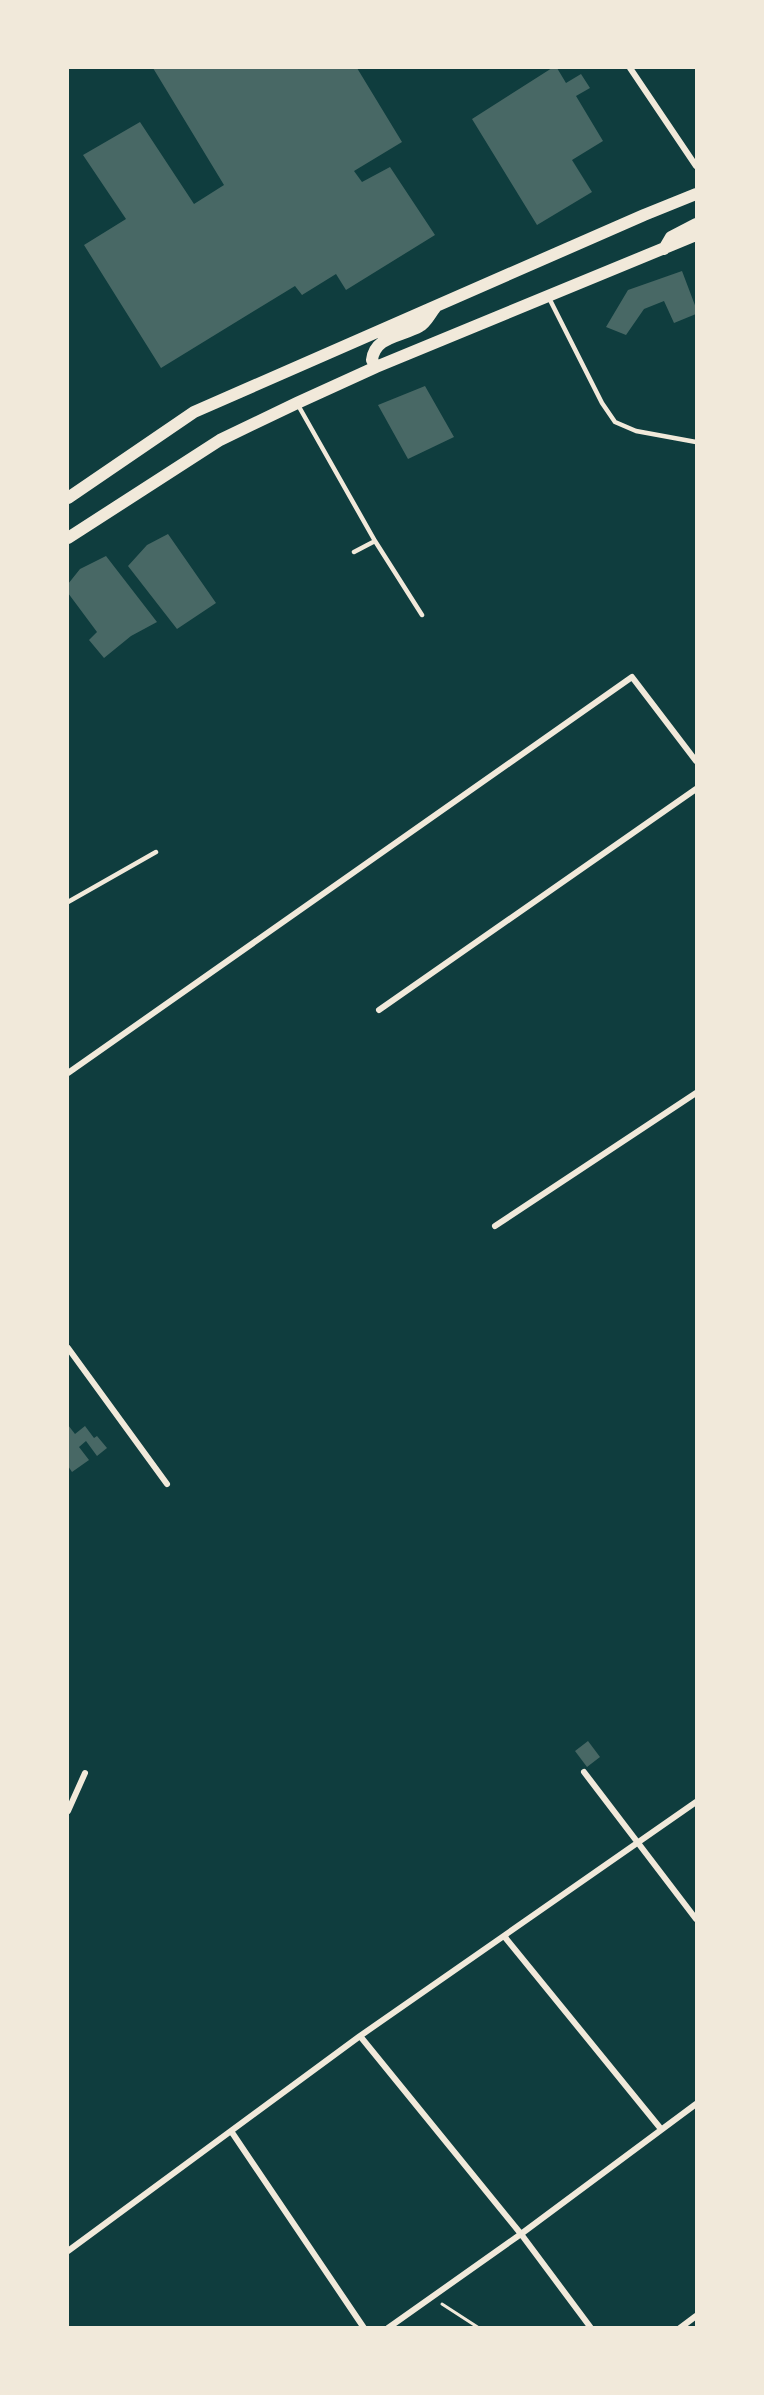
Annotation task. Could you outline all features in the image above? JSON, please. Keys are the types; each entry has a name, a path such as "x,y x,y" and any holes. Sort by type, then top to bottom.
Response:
{"main road":[{"path":"68,498 194,412 696,194"},
{"path":"664,249 671,237 696,224"},
{"path":"68,538 220,440 376,367 696,236"},
{"path":"376,367 372,360 373,351 380,343 422,325 435,307"}],"street":[{"path":"630,68 696,166"},
{"path":"68,1073 632,677 696,761"},
{"path":"379,1010 696,789"},
{"path":"495,1226 696,1093"},
{"path":"68,1348 167,1484"},
{"path":"584,1772 696,1919"},
{"path":"68,1811 85,1773"},
{"path":"68,2251 360,2036 696,1802"},
{"path":"504,1936 661,2129"},
{"path":"360,2036 521,2234 591,2328"},
{"path":"388,2328 521,2234 696,2104"},
{"path":"231,2131 364,2328"},
{"path":"680,2328 696,2316"}],"lane":[{"path":"548,296 602,403 615,422 636,431 696,442"},
{"path":"297,403 375,541 422,615"},
{"path":"354,552 375,541"},
{"path":"68,902 156,852"}],"path":[{"path":"431,2297 478,2328"}],"building":[{"path":"153,68 357,68 402,142 354,171 362,182 390,167 435,235 346,290 336,274 302,295 295,286 161,368 84,245 126,219 83,155 140,122 194,204 224,185"},
{"path":"552,68 557,68 566,83 581,74 590,88 576,96 603,141 572,160 592,192 537,225 472,119"},
{"path":"682,271 696,308 696,314 674,323 664,301 644,309 626,335 606,327 628,290"},
{"path":"425,386 454,437 408,459 378,405"},
{"path":"168,534 216,603 177,629 128,566 147,545"},
{"path":"106,556 157,622 131,636 104,658 89,640 97,632 68,593 68,584 80,569"},
{"path":"68,1425 75,1434 85,1426 94,1438 97,1436 107,1448 97,1456 86,1441 79,1447 89,1460 72,1472 68,1466"},
{"path":"588,1741 600,1757 587,1767 575,1751"}]}
